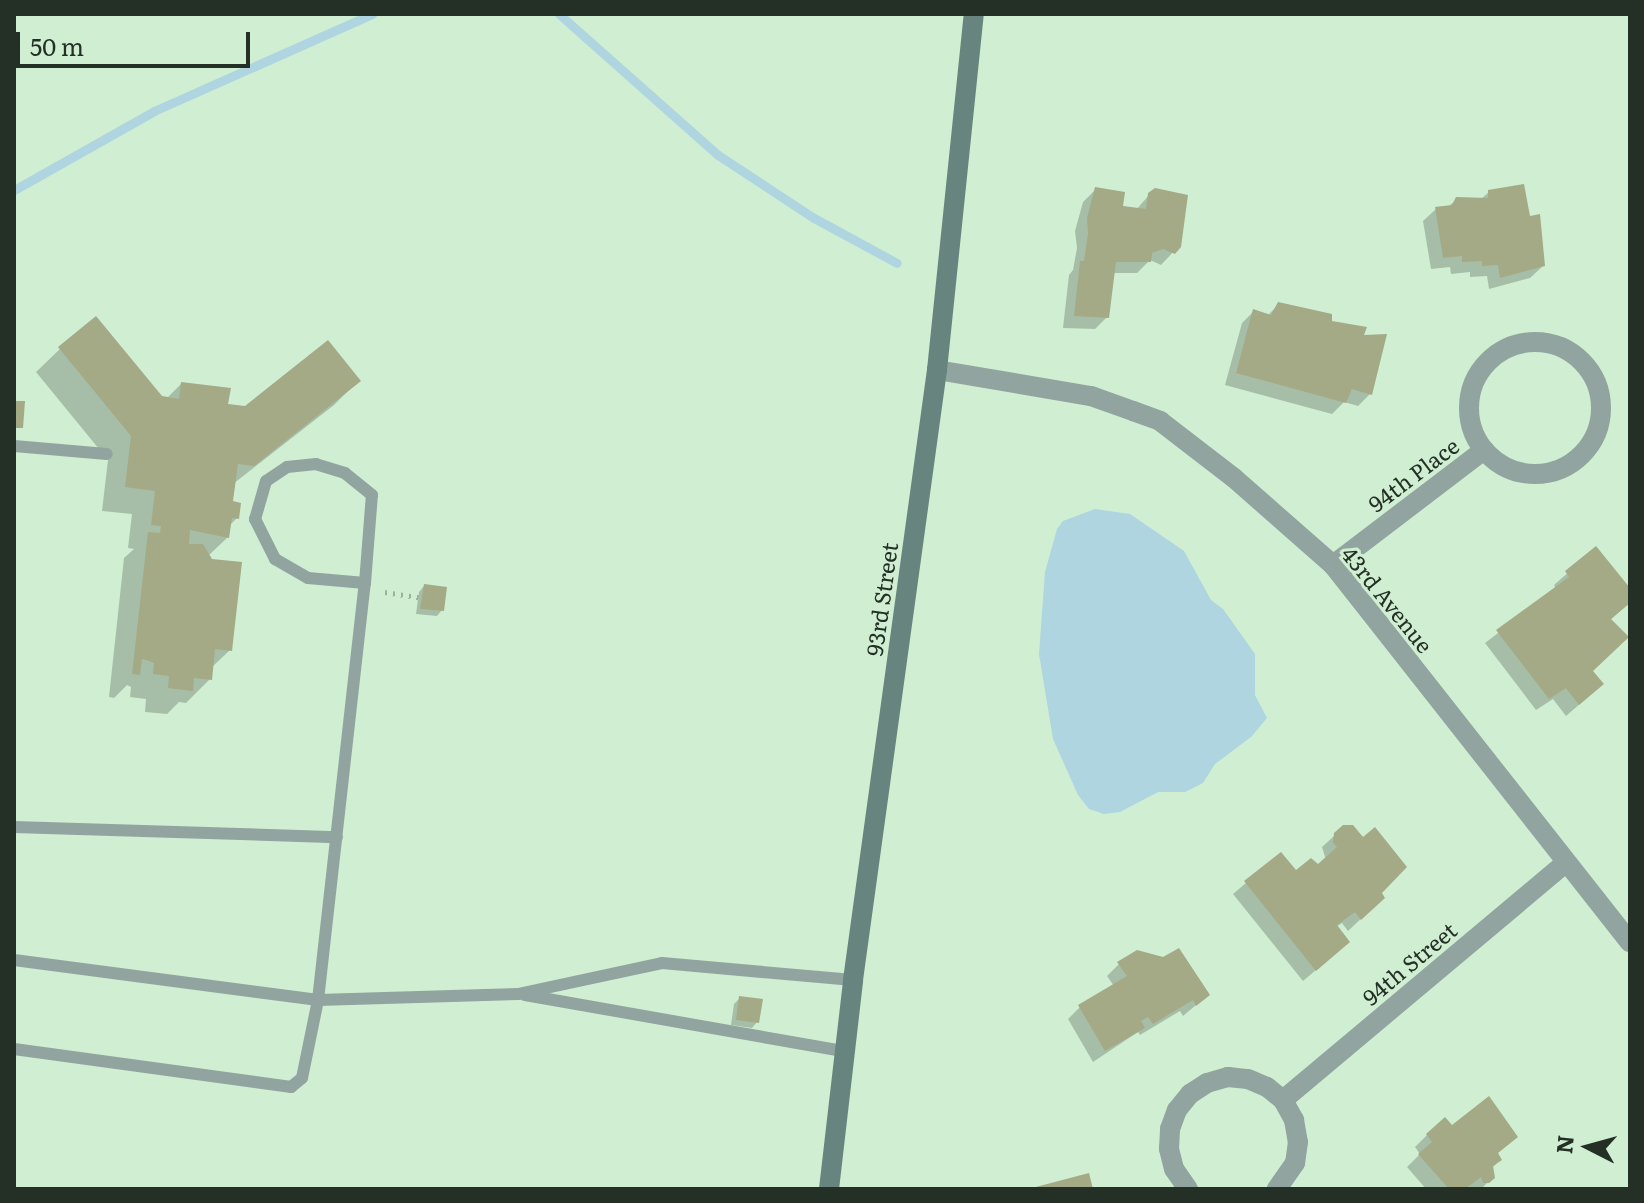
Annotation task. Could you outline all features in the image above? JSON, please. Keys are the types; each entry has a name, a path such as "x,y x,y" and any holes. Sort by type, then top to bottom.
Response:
{"street":[{"name":"93rd Street","path":"829,1189 853,980 937,370 974,14"},
{"name":"94th Place","path":"1534,342 1555,345 1574,355 1589,370 1599,390 1599,423 1583,453 1566,467 1544,474 1521,473 1500,465 1484,450 1473,432 1469,411 1471,390 1480,370 1495,355 1513,345 1534,342"},
{"name":"43rd Avenue","path":"937,370 1091,396 1160,421 1234,478 1333,565 1630,942"},
{"name":"94th Place","path":"1333,565 1484,450"},
{"name":"94th Street","path":"1283,1100 1565,863"},
{"path":"1188,1189 1174,1169 1169,1149 1170,1129 1177,1110 1190,1094 1207,1083 1228,1077 1248,1079 1267,1087 1283,1100 1294,1120 1298,1142 1295,1163 1277,1189"}],"lane":[{"path":"14,446 107,454"},
{"path":"14,1049 291,1087 302,1078 318,1000 364,586 372,495 345,473 316,464 287,467 266,481 255,519 275,559 308,578 364,586"},
{"path":"14,827 337,837"},
{"path":"14,960 318,1000 518,994 662,963 853,980"},
{"path":"518,994 844,1051"}],"path":[{"path":"364,586 422,598"}],"water":[{"path":"1095,509 1130,514 1184,551 1211,600 1223,609 1255,654 1255,695 1267,718 1251,737 1215,764 1203,783 1185,792 1158,792 1120,812 1104,814 1089,809 1078,795 1053,739 1039,654 1045,572 1057,529 1063,521"}],"building":[{"path":"1524,184 1530,216 1540,214 1545,266 1500,278 1498,265 1482,266 1482,261 1462,262 1462,256 1443,258 1435,207 1452,205 1456,197 1488,198 1488,190"},
{"path":"1095,187 1125,192 1123,206 1146,209 1148,193 1155,188 1188,195 1181,247 1175,254 1163,249 1152,253 1151,262 1116,262 1109,318 1074,316 1080,261 1084,261 1088,234 1087,218"},
{"path":"1278,302 1332,314 1332,321 1367,327 1364,335 1387,334 1372,395 1352,389 1346,403 1236,373 1253,309 1271,315"},
{"path":"96,316 162,396 179,399 181,382 231,388 228,404 245,406 328,340 361,381 254,466 238,464 233,501 241,503 239,519 232,518 229,538 190,530 189,544 203,544 212,559 242,562 232,651 215,649 212,680 194,678 193,691 168,688 169,676 153,674 154,663 146,660 142,659 140,675 132,674 148,532 160,533 161,526 151,525 155,491 125,487 131,436 58,347"},
{"path":"14,401 25,401 23,428 14,428"},
{"path":"1596,546 1630,588 1630,603 1611,619 1629,637 1593,671 1604,684 1579,705 1566,688 1549,699 1496,630 1569,577 1565,571"},
{"path":"424,584 447,587 444,611 420,609"},
{"path":"1343,825 1353,825 1363,837 1375,827 1407,867 1382,893 1385,898 1361,920 1355,912 1337,925 1350,942 1316,971 1244,881 1281,852 1296,870 1311,858 1318,864 1337,847 1333,843 1334,833"},
{"path":"1179,948 1210,995 1196,1006 1193,1000 1153,1024 1148,1017 1141,1021 1145,1028 1105,1051 1078,1005 1127,976 1117,962 1137,950 1163,957"},
{"path":"739,996 763,999 759,1023 736,1020"},
{"path":"1489,1096 1518,1137 1498,1153 1502,1160 1493,1166 1495,1178 1489,1183 1483,1183 1481,1177 1465,1189 1449,1189 1418,1154 1432,1142 1426,1134 1445,1117 1452,1125"},
{"path":"1089,1173 1093,1189 1032,1189 1032,1188"}],"waterway":[{"path":"14,190 154,111 372,14"},
{"path":"559,14 718,155 814,218 897,263"}]}
